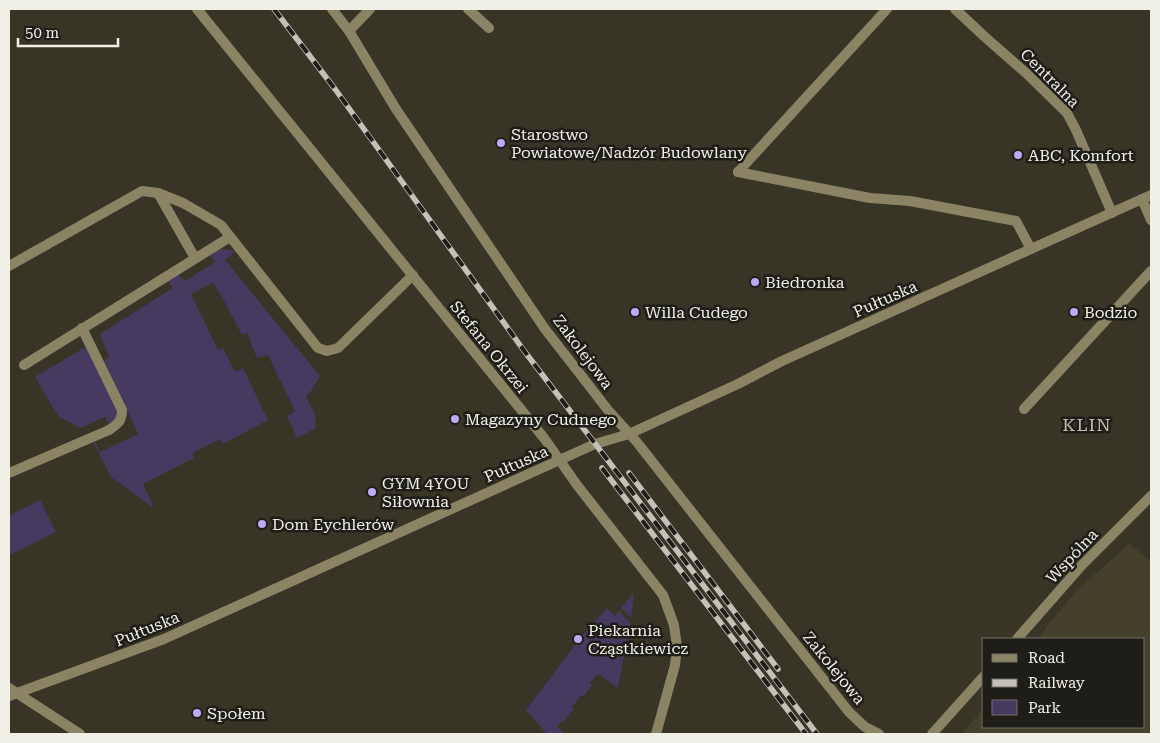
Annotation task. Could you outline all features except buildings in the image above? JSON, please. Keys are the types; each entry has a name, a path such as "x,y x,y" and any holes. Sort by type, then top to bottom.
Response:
{"street":[{"name":"Stefana Okrzei","path":"197,9 525,415 577,485 663,594 674,626 677,646 675,665 656,734"},
{"name":"Zakolejowa","path":"332,9 349,31 396,108 545,329 849,712 865,727 879,734"},
{"path":"349,31 370,9"},
{"path":"468,9 488,28"},
{"path":"888,9 738,172 870,198 910,201 1016,221 1031,249"},
{"name":"Centralna","path":"955,9 1026,73 1066,113 1076,130 1112,213"},
{"path":"9,266 142,191 158,193 183,203 221,225 318,348 327,351 338,348 412,275"},
{"path":"158,193 195,258"},
{"path":"1147,197 1151,220"},
{"name":"Pułtuska","path":"12,693 164,639 595,444 629,434 740,383 782,361 1147,197"},
{"path":"24,365 230,237"},
{"path":"1024,408 1151,271"},
{"path":"9,473 118,425 122,417 122,410 82,328"},
{"name":"Wspólna","path":"1017,638 1082,565 1151,496"},
{"path":"932,734 982,678"},
{"path":"12,693 80,734"}],"shaded area":[{"path":"1129,544 1151,561 1151,734 962,734 982,709 982,728 1145,728 1145,638 1038,638 1075,592"}],"green space":[{"path":"222,249 235,252 225,260 320,376 306,397 315,414 316,428 297,438 287,416 295,411 268,355 257,358 247,333 242,335 213,283 191,294 218,350 223,348 235,372 243,368 268,420 223,444 220,439 193,453 194,458 143,484 154,508 111,477 93,442 95,442 100,452 138,434 104,360 109,357 100,334 173,288 167,279 177,274 185,281 215,262 210,255"},
{"path":"87,346 118,411 117,419 109,425 105,417 80,428 58,416 35,377"},
{"path":"40,500 56,532 10,555 9,516"},
{"path":"634,593 631,618 621,608"},
{"path":"607,608 615,616 619,611 630,623 618,688 598,674 590,683 592,685 584,696 581,695 572,707 574,709 564,722 562,721 557,727 566,734 547,734 526,710 580,638"}],"railway":[{"path":"274,9 335,89 525,352 817,734"},
{"path":"602,468 806,734"},
{"path":"629,473 778,669"}],"place":[{"name":"Starostwo Powiatowe/Nadzór Budowlany","path":"501,143"},
{"name":"ABC, Komfort","path":"1018,155"},
{"name":"Biedronka","path":"755,282"},
{"name":"Willa Cudego","path":"635,312"},
{"name":"Bodzio","path":"1074,312"},
{"name":"Magazyny Cudnego","path":"455,419"},
{"name":"GYM 4YOU Siłownia","path":"372,492"},
{"name":"Dom Eychlerów","path":"262,524"},
{"name":"Piekarnia Cząstkiewicz","path":"578,639"},
{"name":"Społem","path":"197,713"}],"district":[{"name":"KLIN","path":"1087,424"}]}
